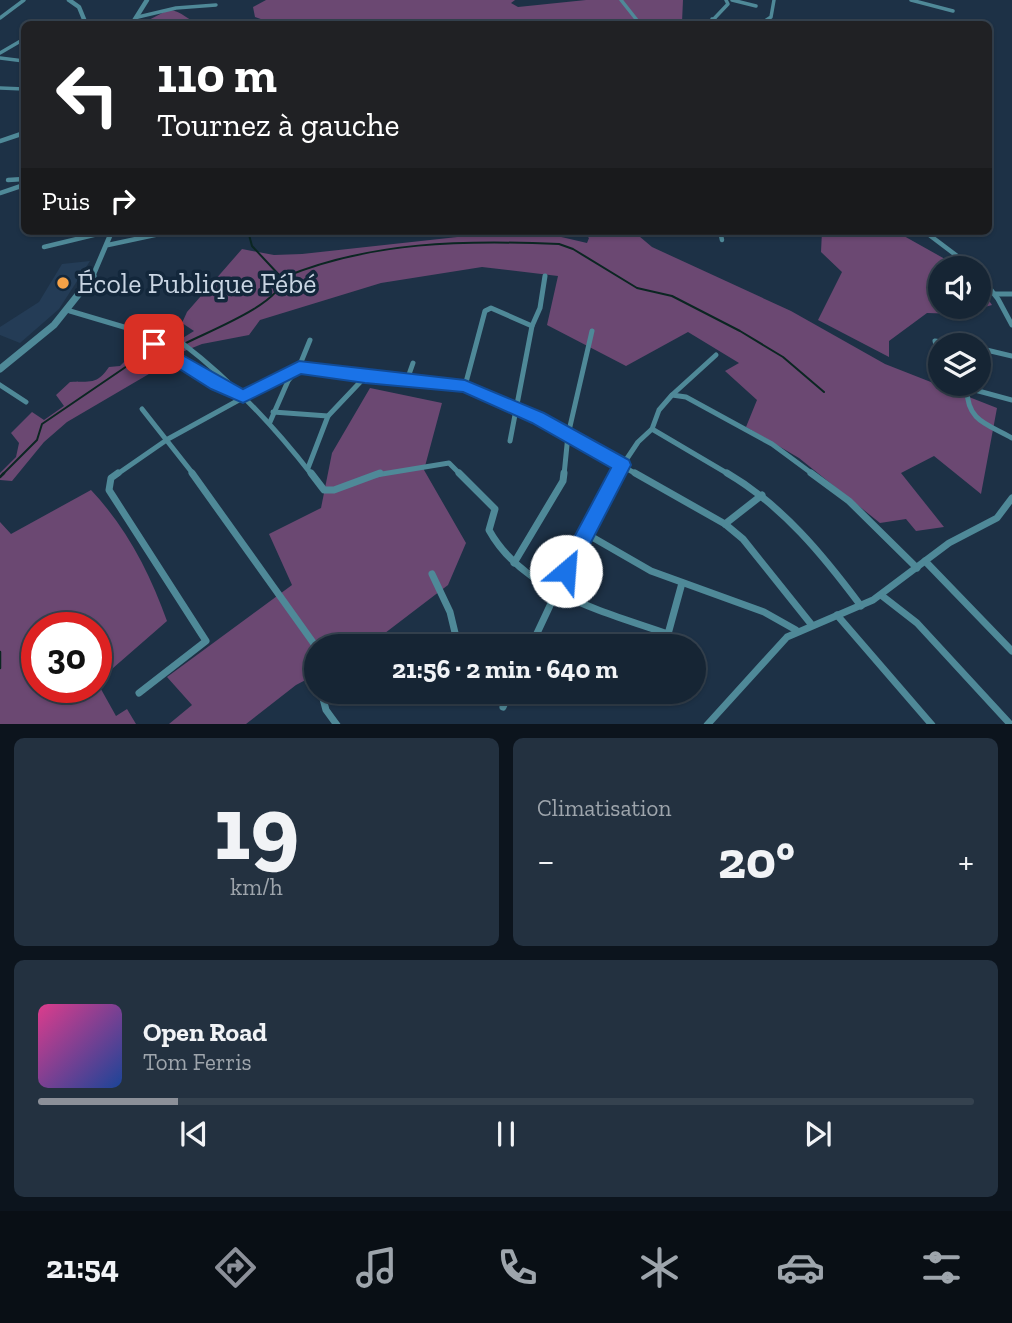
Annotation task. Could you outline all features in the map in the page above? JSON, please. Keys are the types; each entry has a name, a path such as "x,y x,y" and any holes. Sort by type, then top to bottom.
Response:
{"street":[{"path":"0,18 24,0"},
{"path":"69,0 79,7 85,21"},
{"path":"134,21 148,0"},
{"path":"621,0 638,21"},
{"path":"717,21 712,19 728,4 726,0"},
{"path":"732,0 756,6"},
{"path":"765,21 771,17 774,0"},
{"path":"911,0 953,11"},
{"path":"136,21 176,8 216,5"},
{"path":"0,52 21,40"},
{"path":"0,58 21,61"},
{"path":"0,88 21,89"},
{"path":"0,141 21,134"},
{"path":"8,180 21,179"},
{"path":"0,193 21,186"},
{"path":"44,247 94,235"},
{"path":"0,369 70,311 96,273 110,235"},
{"path":"107,245 154,235"},
{"path":"721,235 722,240"},
{"path":"929,235 957,256"},
{"path":"510,442 511,405 525,366 545,276"},
{"path":"991,289 1012,325"},
{"path":"995,294 1012,294"},
{"path":"465,386 485,311 491,308 532,326"},
{"path":"70,311 134,330 185,365 243,396"},
{"path":"514,563 563,481 568,435 592,331"},
{"path":"270,422 310,340"},
{"path":"183,343 216,369 270,422 321,487 328,491 396,468 449,463 495,509 489,530 491,537 514,563 556,590 668,634 682,583"},
{"path":"991,351 1012,356"},
{"path":"652,429 653,418 678,387 716,355"},
{"path":"407,380 413,363"},
{"path":"139,693 206,640 109,490 111,478 168,439 299,367 365,377 465,386 511,405 725,524 743,539 811,624"},
{"path":"308,468 328,416 365,377"},
{"path":"0,385 14,397 26,402"},
{"path":"991,395 1012,400"},
{"path":"672,396 686,397 772,444 861,510 917,568"},
{"path":"967,396 967,406 977,419 1012,438"},
{"path":"142,409 168,439 307,634"},
{"path":"273,412 328,416"},
{"path":"536,634 584,533 622,465 642,435 652,429"},
{"path":"652,429 740,478 762,495 825,559 861,606"},
{"path":"725,524 762,495"},
{"path":"707,724 719,715 796,630 861,606 881,594 957,537 998,518 1010,508 1012,498"},
{"path":"584,533 646,568 769,613 796,630"},
{"path":"925,561 1012,651"},
{"path":"432,573 450,612 455,634"},
{"path":"881,594 917,623 1011,724"},
{"path":"837,615 932,724"},
{"path":"325,704 337,724"}],"shaded area":[{"path":"266,0 515,0 511,3 518,7 586,0 683,0 682,21 266,21 255,17 253,7"},
{"path":"168,10 194,21 147,21"},
{"path":"476,235 553,235 587,243 589,238 586,235 638,235 652,247 791,311 885,364 928,381 928,396 966,396 997,408 981,494 934,456 901,473 944,527 916,531 906,519 880,523 799,458 746,427 757,400 725,371 739,363 688,332 626,366 547,325 558,276 482,267 381,283 260,320 249,335 202,344 177,354 173,344 194,331 182,323 187,312 242,249 274,255"},
{"path":"822,235 902,235 940,256 928,256 928,313 889,341 889,357 818,320 842,272 821,252"},
{"name":"École Publique Fébé","path":"90,261 59,309 20,343 0,335 0,327 39,302 62,264"},
{"path":"134,340 149,347 166,364 67,422 44,442 12,481 0,480 0,473 16,457 19,443 11,433 32,412 44,420 64,406 56,395 70,382 92,381 101,377 109,367 120,366 132,354 125,346"},
{"path":"370,388 442,403 424,470 466,543 448,585 384,634 304,634 304,681 246,724 169,724 192,705 167,677 292,585 269,534 321,508 332,453"},
{"path":"91,490 126,535 145,568 167,621 112,669 112,612 21,612 21,703 109,703 116,716 127,709 136,724 0,724 0,522 11,534"}],"waterway":[{"path":"249,235 252,246 281,277"},
{"path":"282,278 316,266 384,250 453,243 559,244 573,249 637,288 672,296 740,331 783,357 824,392"},
{"path":"186,343 257,307 279,288 282,279"},
{"path":"172,354 181,346"},
{"path":"0,477 37,440 42,424 133,362 154,366 168,357"},
{"path":"0,652 0,668"}],"place":[{"name":"École Publique Fébé","path":"63,283"}],"route":[{"path":"154,344 217,385 243,396 299,367 320,368 365,377 465,386 538,418 622,465 566,571"}]}
